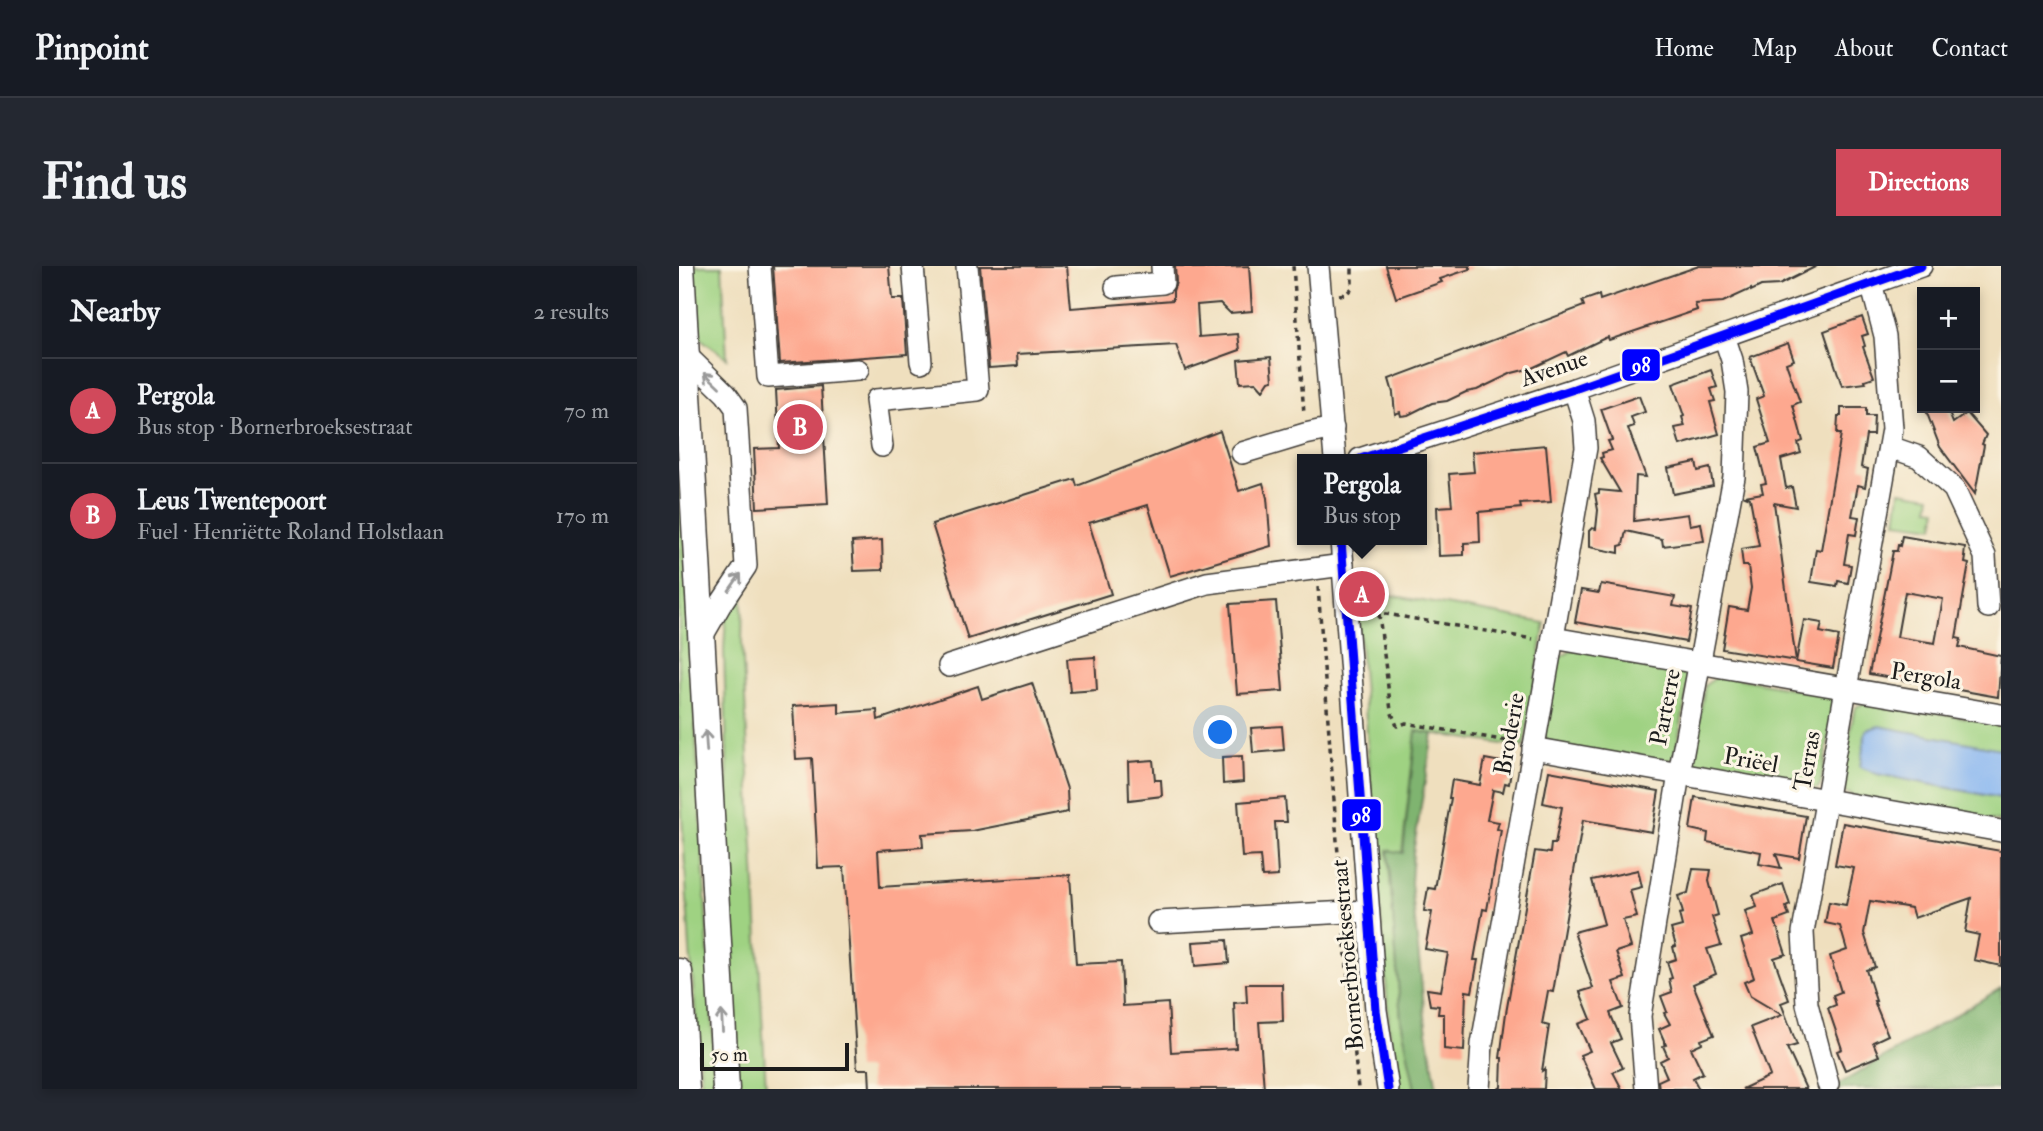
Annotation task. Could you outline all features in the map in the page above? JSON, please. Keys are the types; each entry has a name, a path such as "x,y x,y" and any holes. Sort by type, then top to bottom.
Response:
{"main road":[{"path":"681,266 726,1089"},
{"path":"679,972 685,1089"}],"street":[{"path":"760,266 768,377 858,370"},
{"path":"913,266 921,362"},
{"path":"881,446 876,400 978,390 967,266"},
{"path":"1116,286 1163,283 1162,266"},
{"path":"1318,266 1335,454"},
{"name":"Avenue","path":"1375,454 1574,389 1724,336 1883,275 1921,266"},
{"name":"Terras","path":"1828,1084 1807,1004 1803,932 1890,447 1892,404 1885,336 1883,275"},
{"name":"Parterre","path":"1646,1089 1640,1016 1679,774 1734,477 1737,392 1732,360 1724,336"},
{"path":"686,355 726,394 736,408 746,566 700,640"},
{"name":"Broderie","path":"1479,1089 1482,1044 1586,448 1584,421 1574,389"},
{"path":"1242,453 1333,428"},
{"path":"1890,447 1919,457 1954,489 1985,556 1988,607"},
{"name":"Bornerbroeksestraat","path":"1341,545 1376,1010 1388,1089"},
{"path":"949,667 1207,583 1343,565"},
{"name":"Pergola","path":"1553,640 2001,715"},
{"name":"Priëel","path":"1533,747 2001,831"},
{"path":"1158,922 1368,911"}],"path":[{"path":"1293,266 1305,434"},
{"path":"1352,266 1353,284"},
{"name":"Bornerbroeksestraat","path":"1316,568 1358,1089"},
{"path":"1346,615 1379,614 1553,640"},
{"path":"1379,614 1391,711 1397,726 1406,723 1533,747"}],"green space":[{"path":"691,266 722,266 727,358 694,334"},
{"path":"679,436 716,1089 702,1089 690,950 679,765"},
{"path":"1900,491 1931,496 1929,508 1937,509 1934,527 1896,522"},
{"path":"1356,589 1545,623 1524,747 1416,731 1402,853 1388,851 1401,1020 1415,1089 1397,1089 1393,1076"},
{"path":"743,592 742,643 766,1089 737,1089 721,844 728,792 724,650 726,616"},
{"path":"1575,649 1685,670 1689,680 1675,757 1658,762 1552,746 1544,734 1556,664 1560,657"},
{"path":"1720,675 1831,696 1835,700 1818,788 1810,789 1699,767 1693,757 1705,685"},
{"path":"1870,701 2001,724 2001,749 1877,774 2001,798 2001,822 1854,796 1845,792 1841,786 1854,711 1857,706"},
{"path":"1416,731 1433,734 1413,853 1411,883 1426,1026 1437,1089 1415,1089 1401,1020 1388,850 1403,853"},
{"path":"2001,988 2001,1089 1831,1089"}],"water":[{"path":"1879,726 2001,749 2001,798 1877,774 1860,767 1866,730"}],"building":[{"path":"773,266 889,266 892,299 903,299 907,354 780,363"},
{"path":"980,266 1067,266 1071,308 1173,300 1175,266 1249,266 1252,311 1230,313 1220,303 1197,305 1199,337 1238,334 1240,350 1185,370 1176,345 1017,354 1018,366 989,368"},
{"path":"1386,266 1470,266 1470,269 1396,298"},
{"path":"1699,266 1817,266 1779,285 1751,289 1723,302 1695,304 1697,310 1609,340 1608,337 1605,338 1568,356 1566,352 1477,390 1447,401 1432,403 1408,415 1401,416 1400,412 1395,414 1389,379 1584,306 1582,301 1599,295 1600,300"},
{"path":"1862,317 1868,334 1862,336 1863,347 1874,377 1865,380 1866,383 1842,386 1824,331"},
{"path":"1788,343 1794,360 1786,363 1800,402 1793,405 1803,441 1798,443 1801,453 1781,459 1786,488 1792,487 1796,507 1774,503 1796,661 1722,649 1729,607 1747,610 1751,588 1748,566 1743,566 1741,549 1759,546 1750,498 1745,496 1763,493 1761,484 1766,483 1757,447 1770,443 1756,399 1764,396 1750,357"},
{"path":"1271,357 1273,380 1269,381 1263,390 1256,382 1240,383 1238,360"},
{"path":"1711,370 1717,387 1711,389 1715,401 1710,402 1719,434 1680,445 1675,428 1685,426 1684,416 1673,384"},
{"path":"821,386 828,504 757,508 754,449 779,448 776,390"},
{"path":"1639,396 1645,412 1631,417 1634,426 1628,428 1646,477 1636,476 1634,521 1688,514 1690,525 1701,523 1704,541 1663,546 1662,539 1626,531 1623,545 1619,546 1619,553 1589,547 1589,531 1596,529 1598,510 1595,494 1599,493 1599,490 1620,492 1600,458 1603,457 1602,453 1612,450 1608,441 1612,440 1601,409"},
{"path":"1841,408 1866,408 1866,416 1874,416 1873,435 1866,435 1861,467 1868,469 1865,487 1858,485 1852,516 1859,517 1856,535 1849,534 1844,564 1851,565 1848,583 1838,581 1837,586 1811,582 1816,549 1821,550 1841,434 1837,434"},
{"path":"1927,413 1949,413 1953,423 1967,413 1986,435 1982,444 1984,445 1975,494 1940,447"},
{"path":"1220,431 1239,491 1263,483 1271,546 1170,576 1148,505 1089,523 1111,594 968,639 932,524 1075,479 1077,486"},
{"path":"1546,445 1551,502 1520,504 1521,508 1479,512 1480,542 1464,543 1464,555 1439,556 1437,507 1452,506 1449,474 1474,472 1472,452"},
{"path":"1696,462 1698,471 1710,468 1713,486 1673,494 1668,468"},
{"path":"1902,536 1965,547 1965,563 1969,564 1956,638 1961,639 1959,647 2001,656 1998,697 1869,674 1893,551 1897,551 1898,545 1900,546","holes":["1905,592 1943,599 1935,643 1897,637"]},
{"path":"882,540 883,570 854,571 852,542"},
{"path":"1601,584 1675,597 1673,606 1692,609 1686,642 1575,622 1581,590 1599,593"},
{"path":"1276,601 1283,691 1237,694 1230,604"},
{"path":"1804,620 1822,623 1820,632 1839,636 1833,668 1796,662"},
{"path":"1095,657 1097,690 1070,692 1067,659"},
{"path":"1032,683 1067,789 1068,812 972,831 922,834 923,847 878,850 880,887 1070,875 1076,964 1121,962 1123,1006 1168,1003 1171,1052 1236,1048 1234,1003 1247,1002 1246,984 1282,984 1283,1021 1259,1022 1264,1089 870,1089 869,1069 857,1069 844,867 818,868 812,758 796,759 793,706 839,703 839,713 877,710 878,720 978,686 982,699"},
{"path":"1282,726 1284,750 1253,753 1251,728"},
{"path":"1242,756 1243,782 1223,784 1222,757"},
{"path":"1485,759 1512,764 1509,784 1505,783 1503,792 1493,790 1487,820 1499,822 1497,829 1501,830 1487,910 1483,909 1474,960 1478,960 1472,992 1466,991 1464,1051 1444,1049 1444,1014 1438,1014 1439,1006 1430,1005 1427,989 1441,991 1448,953 1425,949 1432,912 1424,911 1428,888 1435,889 1452,780 1480,785"},
{"path":"1153,760 1155,780 1161,780 1162,796 1129,800 1128,762"},
{"path":"1549,771 1659,791 1652,832 1583,820 1553,992 1548,991 1542,1024 1549,1026 1542,1071 1545,1069 1544,1089 1498,1089 1501,1087 1500,1058 1506,1013 1535,851 1550,853 1551,844 1555,844 1562,807 1543,803"},
{"path":"1695,797 1806,816 1799,858 1776,854 1781,868 1759,864 1761,852 1707,842 1708,833 1690,829"},
{"path":"1285,798 1287,822 1275,822 1278,876 1262,877 1260,856 1242,857 1238,802"},
{"path":"1843,823 2001,851 2001,966 1974,960 1979,935 1965,932 1971,898 1914,918 1911,908 1870,901 1864,933 1875,967 1866,970 1874,1001 1888,1035 1873,1042 1879,1056 1845,1070 1837,1051 1842,1049 1828,1008 1836,1005 1833,995 1841,992 1830,956 1847,950 1840,926 1825,923 1829,902 1846,905 1854,868 1835,865"},
{"path":"1693,869 1711,870 1709,881 1718,915 1712,917 1721,945 1707,949 1716,974 1693,984 1714,1035 1691,1048 1703,1073 1693,1078 1699,1089 1659,1089 1658,1081 1667,1077 1660,1061 1668,1057 1659,1029 1670,1024 1664,1013 1667,1012 1661,996 1672,992 1669,979 1672,978 1667,962 1676,959 1673,947 1676,946 1671,929 1682,926 1679,914 1683,913 1678,896 1688,893"},
{"path":"1638,870 1642,887 1630,890 1637,917 1623,920 1631,947 1616,952 1625,978 1613,982 1623,1008 1610,1013 1621,1039 1611,1043 1623,1068 1613,1072 1622,1089 1596,1089 1580,1055 1590,1051 1578,1024 1591,1019 1580,992 1593,988 1574,932 1604,924 1592,880"},
{"path":"1783,884 1790,905 1786,907 1789,916 1775,921 1786,954 1774,958 1789,1000 1781,1003 1797,1045 1787,1048 1806,1089 1742,1089 1770,1076 1751,1027 1782,1015 1750,996 1744,982 1754,978 1741,939 1753,935 1745,911 1757,907 1753,895"},
{"path":"1227,940 1229,963 1195,966 1193,942"}],"transit line":[{"name":"98","path":"1375,454 1574,389 1921,266"},
{"name":"98","path":"1341,545 1376,1010 1388,1089"}],"place":[{"name":"Leus Twentepoort","path":"800,427"},
{"name":"Pergola","path":"1362,594"}]}
